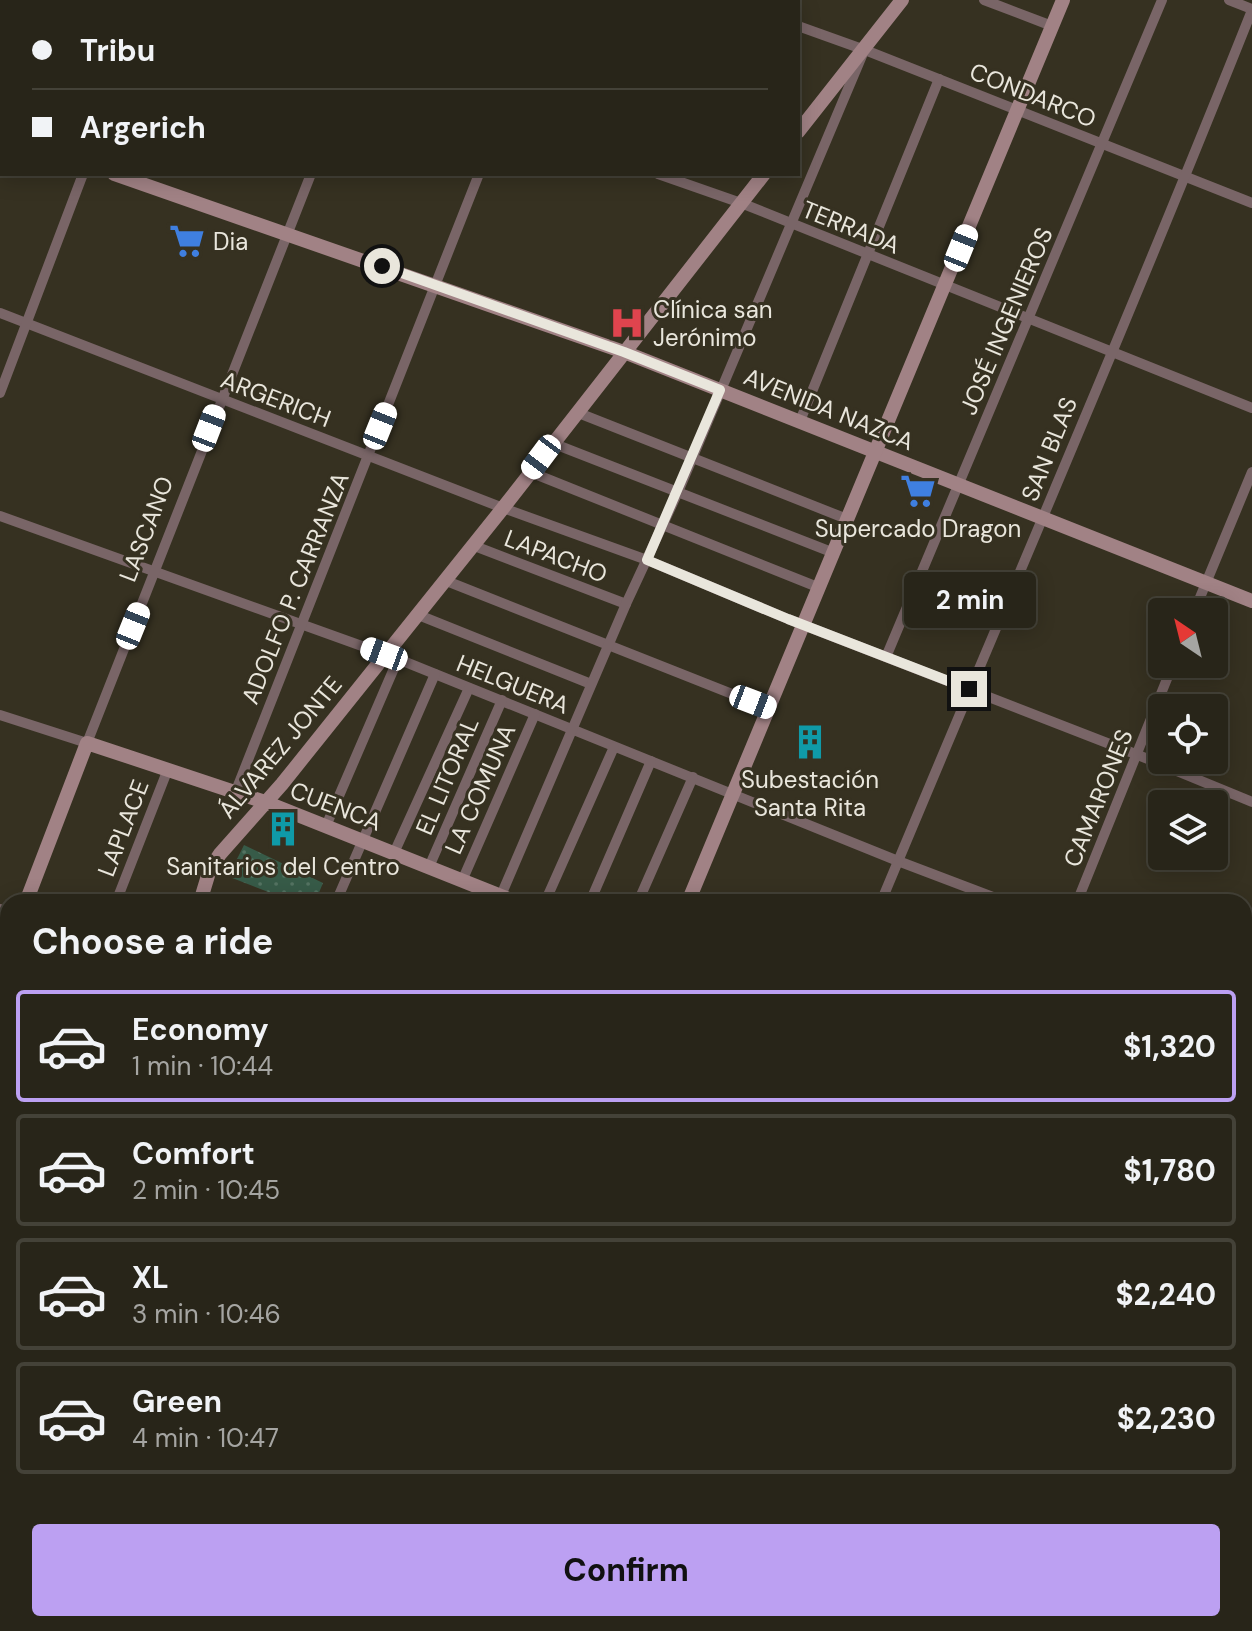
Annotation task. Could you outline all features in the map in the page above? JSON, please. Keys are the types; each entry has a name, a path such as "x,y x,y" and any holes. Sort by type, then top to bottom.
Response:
{"street":[{"path":"800,130 902,0"},
{"path":"984,0 1052,26"},
{"path":"691,894 1063,0"},
{"name":"JOSÉ INGENIEROS","path":"886,657 1162,0"},
{"path":"1229,0 1252,10"},
{"name":"SAN BLAS","path":"884,894 1185,178 1252,10"},
{"name":"CONDARCO","path":"800,27 1252,203"},
{"path":"501,894 626,604 678,492 865,50"},
{"path":"800,421 939,79"},
{"path":"0,393 82,176"},
{"name":"AVENIDA NAZCA","path":"120,176 624,352 1252,601"},
{"name":"LASCANO","path":"29,894 310,176"},
{"name":"ADOLFO P. CARRANZA","path":"235,793 478,176"},
{"name":"ÁLVAREZ JONTE","path":"203,894 215,861 391,656 416,614 503,508 762,176"},
{"name":"TERRADA","path":"684,179 1252,408"},
{"name":"ARGERICH","path":"0,313 220,400 647,560 1252,802"},
{"path":"576,412 847,519"},
{"path":"552,443 834,553"},
{"path":"530,472 820,588"},
{"path":"1200,598 1252,472"},
{"name":"HELGUERA","path":"0,516 391,656 985,894"},
{"name":"LAPACHO","path":"472,545 626,604"},
{"path":"444,580 770,709"},
{"path":"416,614 591,684"},
{"path":"326,826 391,656"},
{"path":"339,894 435,674"},
{"name":"CAMARONES","path":"1080,894 1168,678"},
{"path":"394,853 469,688"},
{"name":"EL LITORAL","path":"429,867 502,700"},
{"name":"LA COMUNA","path":"462,881 535,714"},
{"name":"CUENCA","path":"0,715 265,802 489,894"},
{"path":"549,894 614,747"},
{"path":"593,894 651,761"},
{"name":"LAPLACE","path":"119,894 168,769"},
{"path":"642,894 693,777"}],"green space":[{"path":"244,845 323,883 318,894 273,894 222,874 237,859"}],"place":[{"name":"Dia","path":"187,241"},
{"name":"Clínica san Jerónimo","path":"627,323"},
{"name":"Supercado Dragon","path":"918,491"},
{"name":"Subestación Santa Rita","path":"810,742"},
{"name":"Sanitarios del Centro","path":"283,829"}],"route":[{"path":"382,266 624,352 720,390 647,560 969,689"}]}
